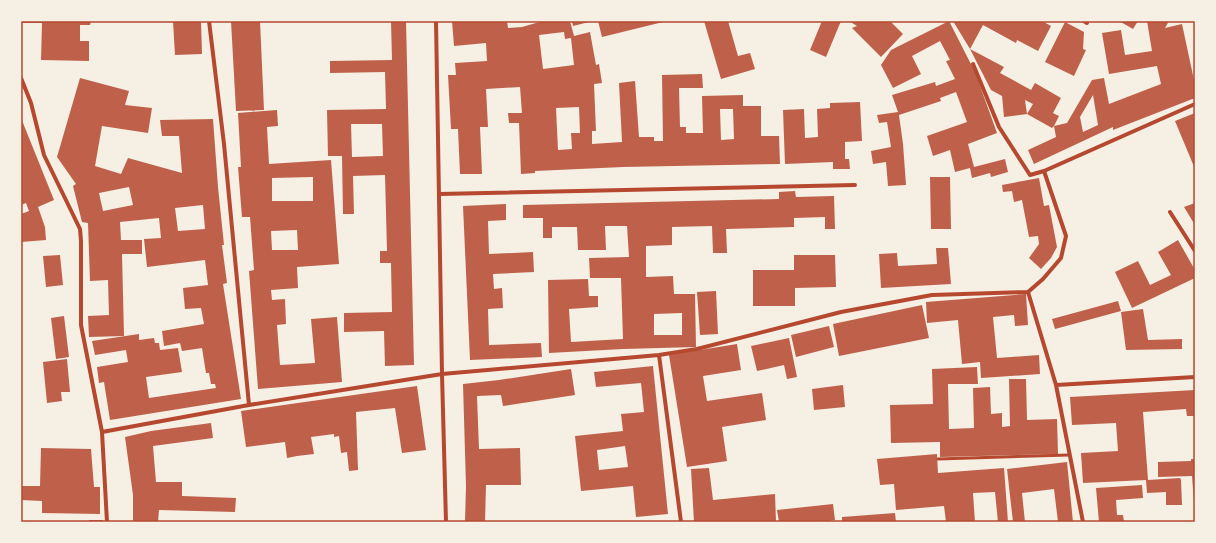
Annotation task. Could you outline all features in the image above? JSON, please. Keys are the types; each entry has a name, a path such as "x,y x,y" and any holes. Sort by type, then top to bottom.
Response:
{"street":[{"path":"209,21 224,144 249,405"},
{"path":"436,21 446,522"},
{"path":"973,64 999,127 1028,174 1032,176 1195,104"},
{"path":"21,78 31,102 44,155 80,229 82,325 102,432 107,522"},
{"path":"102,432 249,405 442,374 659,355 697,349 841,312 932,295 1028,292 1043,279 1061,258 1066,236 1044,171"},
{"path":"439,194 855,186"},
{"path":"1170,212 1195,251"},
{"path":"1028,292 1056,385 1083,522"},
{"path":"659,355 681,522"},
{"path":"1056,385 1195,377"}],"lane":[{"path":"938,459 1069,455"}],"building":[{"path":"22,21 91,21 90,25 80,25 80,41 89,41 89,61 41,60 42,23 22,23"},
{"path":"173,21 201,21 202,54 175,55"},
{"path":"231,21 260,21 264,110 236,111"},
{"path":"391,21 406,21 414,365 385,366 384,331 344,332 344,313 392,312 391,263 380,263 380,251 387,251 385,175 353,176 354,214 343,214 342,156 328,156 327,110 386,109 385,72 330,73 330,61 392,60","holes":["351,124 382,124 383,156 352,157"]},
{"path":"452,21 507,21 508,28 522,27 543,21 570,21 574,36 590,32 596,65 599,64 602,83 594,84 596,131 592,131 592,144 622,142 619,83 635,81 639,137 654,137 654,141 663,141 662,75 702,74 703,88 679,88 680,127 686,127 686,133 703,133 702,96 743,95 743,106 761,106 761,136 779,136 780,164 623,167 535,171 535,173 521,174 519,123 509,123 508,113 522,113 520,87 486,89 488,127 480,127 482,174 460,174 458,129 451,129 448,75 456,75 455,63 487,61 486,43 454,46","holes":["564,32 565,39 571,38 574,65 543,69 539,35","579,107 580,133 571,133 572,149 558,150 556,108","720,109 733,109 734,139 721,140"]},
{"path":"572,21 589,21 589,22 573,26"},
{"path":"598,21 663,21 663,22 602,37"},
{"path":"704,21 728,21 738,56 750,53 755,69 721,79"},
{"path":"822,21 841,21 826,57 810,50"},
{"path":"849,21 890,21 903,34 881,57 852,28 857,26"},
{"path":"949,21 975,72 997,133 968,144 974,167 1005,159 1008,172 991,177 990,173 972,178 970,168 955,172 950,150 933,156 927,136 967,122 956,92 940,98 941,101 899,115 906,185 888,186 886,162 873,164 871,151 891,147 887,122 879,123 877,115 898,112 892,95 935,82 936,86 955,79 946,61 950,60 940,41 912,56 921,74 893,88 881,65 891,50"},
{"path":"953,21 1042,21 1051,26 1038,51 1017,40 1016,43 983,25 970,49"},
{"path":"1119,21 1138,21 1133,29"},
{"path":"1147,21 1169,21 1165,28 1182,24 1194,80 1195,79 1195,98 1113,130 1113,127 1034,164 1028,150 1056,137 1054,126 1067,123 1092,80 1104,78 1109,104 1161,84 1157,66 1109,74 1102,33 1121,30 1125,55 1152,51","holes":["1093,95 1098,125 1083,132 1080,117"]},
{"path":"1065,22 1084,32 1083,49 1086,50 1074,76 1045,62"},
{"path":"970,49 1004,67 1000,73 1031,90 1035,83 1061,98 1053,113 1059,116 1052,128 1027,114 1004,117 1002,96 991,90","holes":["1025,100 1033,104 1027,114"]},
{"path":"80,78 129,91 125,105 152,108 148,133 102,126 95,166 121,174 128,158 182,173 179,136 162,136 160,120 213,119 224,245 222,245 227,283 223,284 241,399 110,420 104,382 99,383 97,367 128,362 126,350 95,355 92,341 139,334 139,340 154,338 155,343 159,343 160,350 178,348 182,372 146,377 149,398 216,388 215,384 211,384 209,373 206,373 202,348 182,351 180,343 164,346 162,331 204,324 201,308 185,309 183,288 208,285 205,260 147,267 144,239 161,238 159,218 120,222 121,240 142,240 142,254 122,254 124,336 89,337 88,316 109,315 108,280 90,281 88,223 82,222 73,186 76,184 57,157","holes":["129,187 133,205 103,211 99,193","203,205 205,229 178,231 175,208"]},
{"path":"860,102 862,141 845,142 845,159 849,159 850,169 833,169 833,162 785,164 783,110 804,109 805,138 818,137 817,109 830,108 830,103"},
{"path":"277,110 278,126 267,127 269,164 331,160 339,264 297,267 298,288 271,290 272,300 285,299 286,324 277,325 280,365 315,363 311,319 337,317 342,382 258,389 249,271 254,270 250,217 242,217 238,167 241,167 238,113","holes":["313,177 313,201 272,201 272,178","297,230 298,250 272,250 271,231"]},
{"path":"1195,113 1195,169 1175,121"},
{"path":"21,118 54,200 38,207 45,227 46,240 21,242 21,214 29,211 26,203 21,205"},
{"path":"930,177 950,177 951,229 931,229"},
{"path":"1039,178 1044,206 1049,205 1057,247 1051,258 1041,269 1029,258 1039,244 1038,236 1029,237 1022,200 1014,202 1012,191 1003,192 1002,185"},
{"path":"795,191 796,197 834,196 835,229 825,229 825,217 794,218 794,227 726,229 727,253 713,253 712,226 672,227 672,245 646,246 646,277 673,276 674,294 695,294 696,347 549,353 548,280 588,279 589,296 598,296 598,307 569,309 571,342 623,339 621,278 590,278 589,258 629,257 627,226 605,226 606,250 578,250 577,227 552,227 552,238 543,238 543,218 523,218 523,205 779,199 779,192","holes":["682,313 682,335 654,335 654,314"]},
{"path":"1195,203 1195,225 1184,207"},
{"path":"506,204 506,220 488,221 489,254 533,252 534,272 493,274 494,289 502,288 503,308 488,309 489,345 541,343 542,357 470,360 463,206"},
{"path":"1178,240 1195,270 1195,278 1132,308 1115,272 1138,261 1150,285 1171,275 1158,252"},
{"path":"936,248 948,248 951,284 881,288 879,254 897,253 898,266 937,264"},
{"path":"60,255 63,285 46,287 43,256"},
{"path":"794,255 835,255 836,287 795,288 795,306 753,306 753,270 794,270"},
{"path":"716,291 718,334 700,335 697,292"},
{"path":"1026,294 1028,325 1015,326 1014,315 993,317 997,358 1039,355 1040,374 981,378 980,362 962,364 958,320 927,323 926,302"},
{"path":"1118,301 1121,311 1055,329 1052,319"},
{"path":"922,305 929,338 839,356 833,324"},
{"path":"1143,309 1148,340 1182,339 1182,349 1126,350 1121,312"},
{"path":"64,316 69,357 56,359 51,318"},
{"path":"829,326 834,347 796,357 791,335"},
{"path":"789,338 797,377 787,379 784,365 757,371 751,346"},
{"path":"737,344 741,370 703,376 707,401 762,393 766,420 722,427 727,461 687,467 669,355"},
{"path":"67,359 70,392 61,392 62,401 47,403 43,362"},
{"path":"653,366 668,514 636,517 633,486 581,491 575,436 623,431 621,414 644,412 641,383 596,387 594,372","holes":["625,446 628,467 599,470 597,450"]},
{"path":"977,367 978,384 948,384 949,429 974,428 973,388 990,387 991,414 1002,413 1002,427 1010,426 1009,379 1026,379 1027,420 1057,419 1058,454 940,457 940,442 891,443 890,405 933,404 932,369"},
{"path":"571,369 575,395 503,406 501,395 477,396 479,449 520,448 521,485 486,485 485,522 465,522 466,486 463,384"},
{"path":"843,385 845,407 814,410 812,389"},
{"path":"417,386 426,450 402,453 395,408 356,412 358,470 349,471 347,452 341,453 339,436 334,437 334,434 311,437 314,454 287,458 285,442 246,447 241,411"},
{"path":"1195,390 1195,416 1187,416 1186,409 1143,412 1148,480 1180,478 1182,505 1166,505 1166,492 1147,493 1146,480 1083,483 1081,453 1118,451 1116,423 1072,425 1070,397"},
{"path":"211,423 213,438 153,446 156,482 182,482 182,496 236,498 235,512 159,510 158,522 133,522 133,495 125,437 151,431"},
{"path":"41,448 91,449 94,487 100,487 100,514 42,513 42,501 21,500 21,486 40,486"},
{"path":"937,454 938,473 1004,468 1008,522 998,522 995,492 973,493 975,522 946,522 944,506 896,510 894,484 880,485 877,459"},
{"path":"1191,459 1195,459 1195,502 1192,476 1158,477 1158,462 1191,461"},
{"path":"1067,462 1073,522 1058,522 1054,489 1022,493 1025,522 1013,522 1007,469"},
{"path":"709,468 713,500 775,494 776,522 694,522 691,469"},
{"path":"1142,485 1143,498 1116,500 1117,515 1123,515 1124,522 1099,522 1096,488"},
{"path":"833,504 835,520 821,522 779,522 777,510"},
{"path":"895,513 896,522 842,522 842,517"},
{"path":"89,520 103,520 103,522 89,522"}]}
